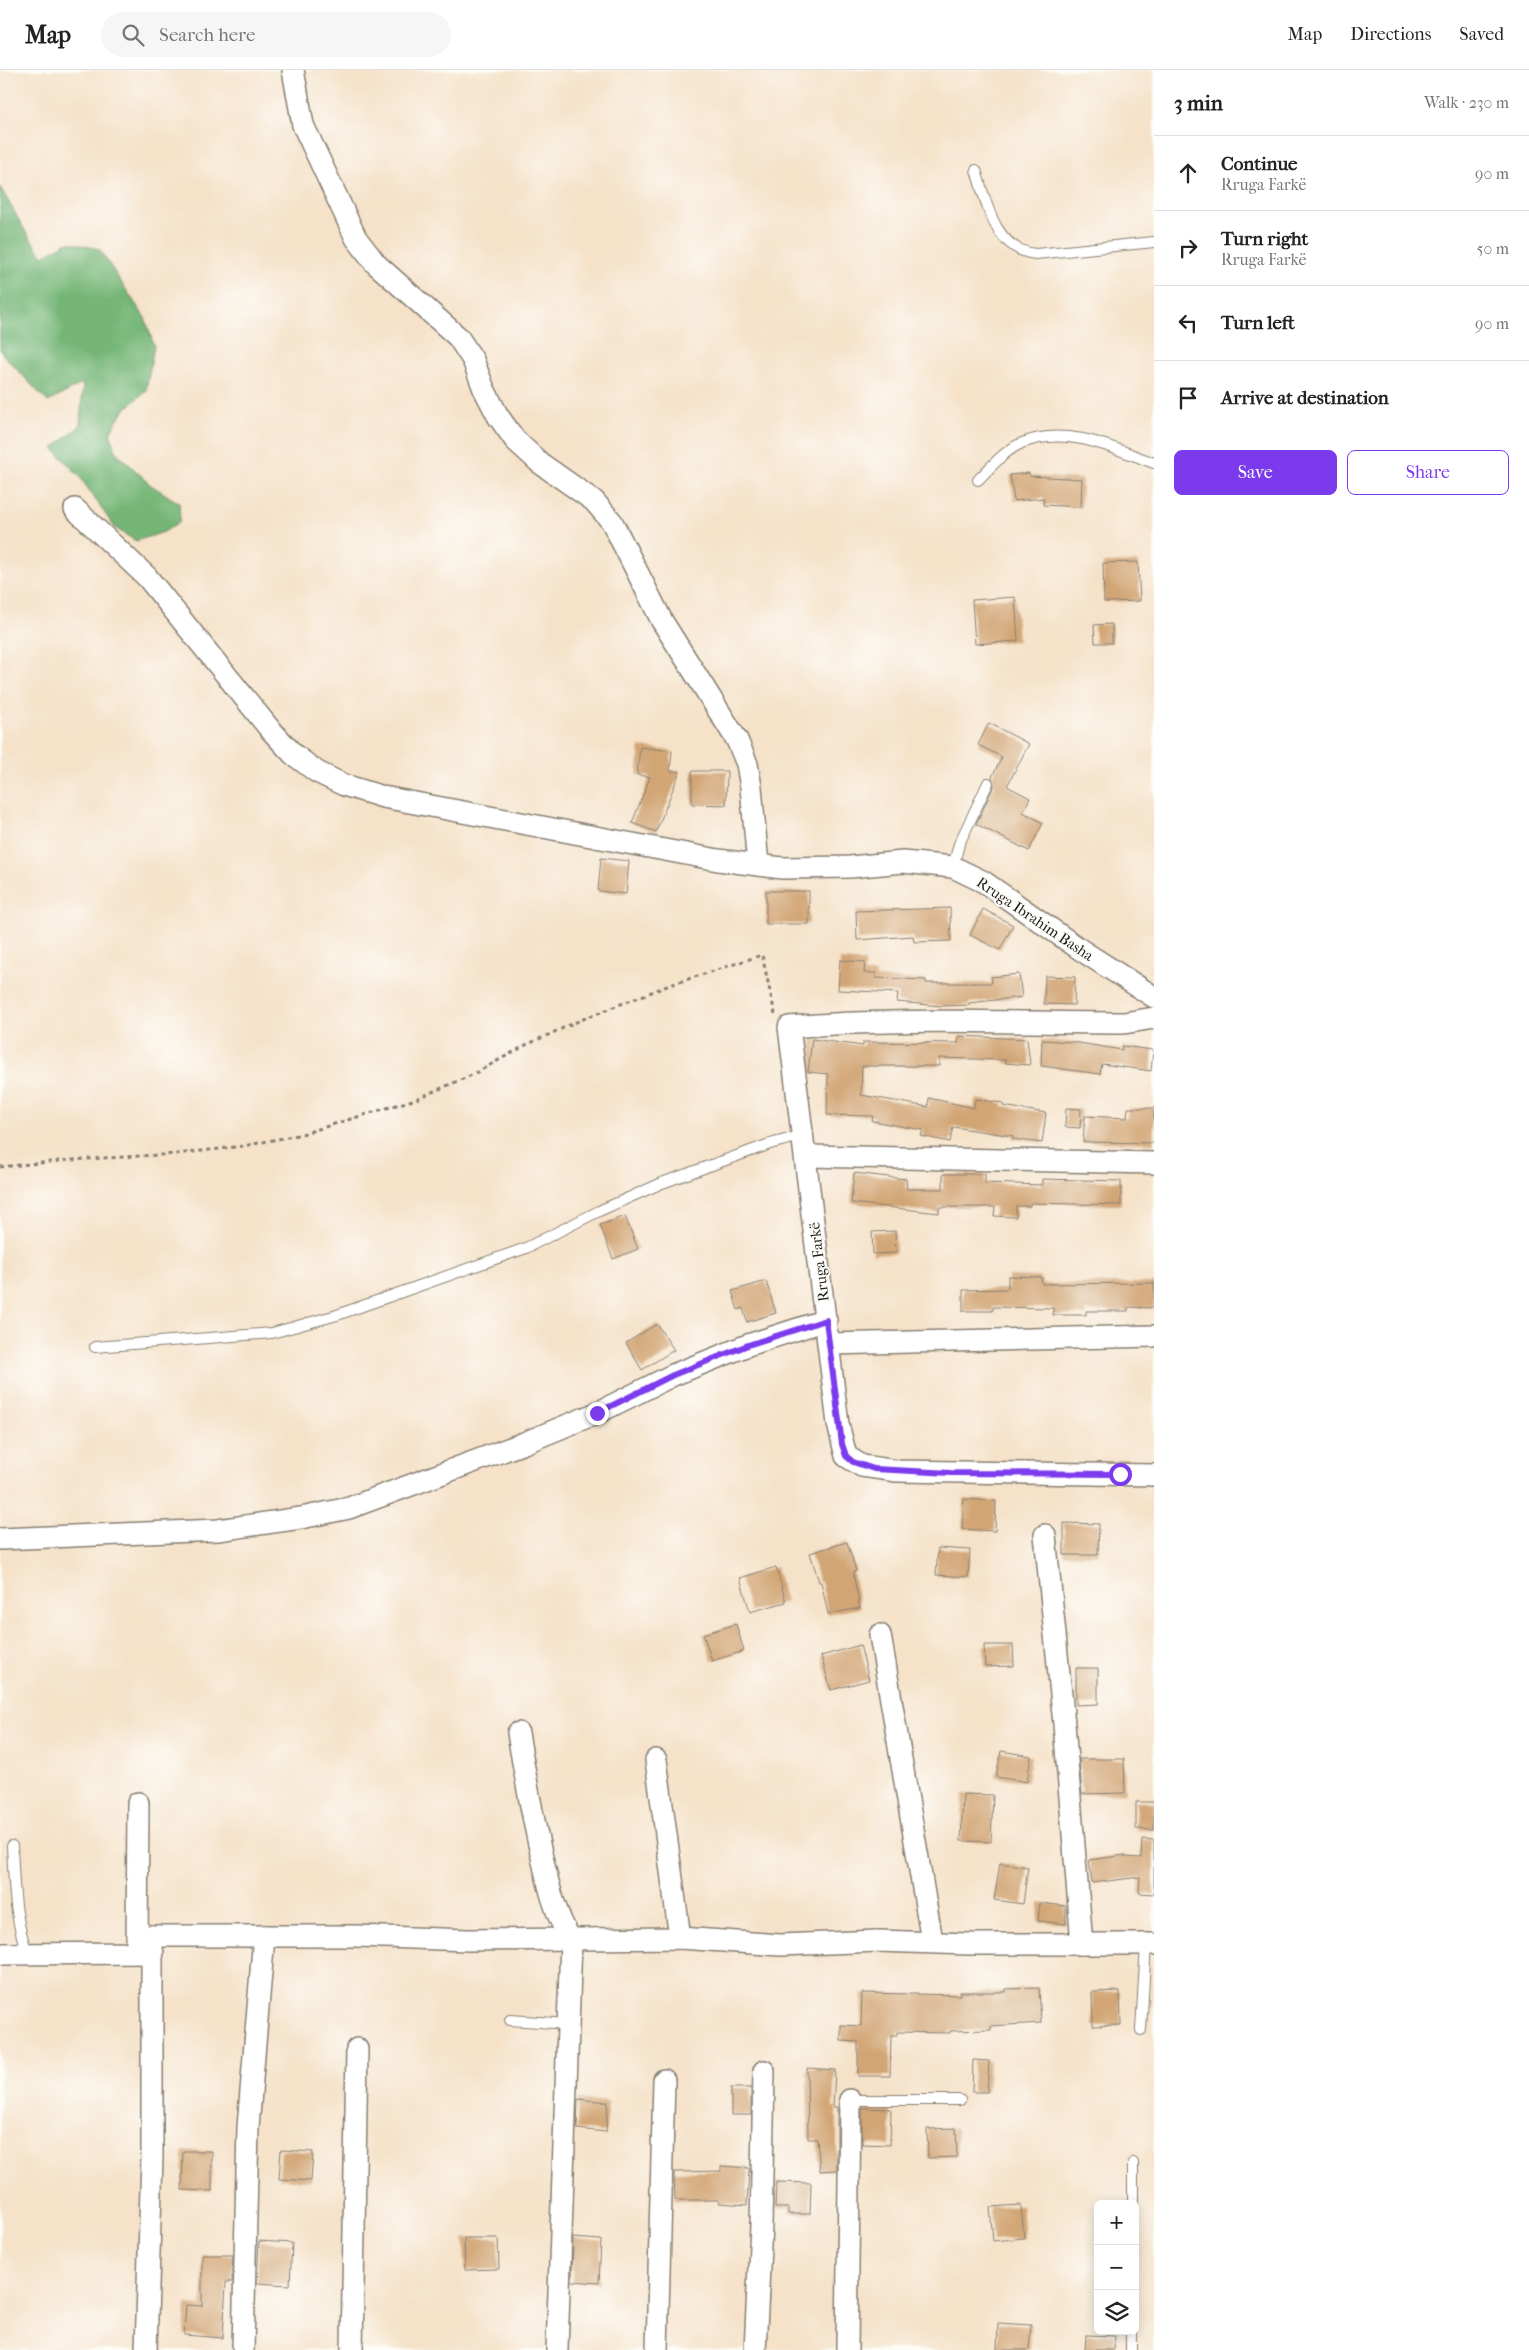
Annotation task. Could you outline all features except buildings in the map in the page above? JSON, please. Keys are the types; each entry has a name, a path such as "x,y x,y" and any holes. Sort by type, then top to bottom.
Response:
{"street":[{"path":"293,70 303,124 356,238 376,264 458,337 473,360 484,389 498,416 515,440 540,463 594,501 612,522 662,620 736,740 747,764 758,865"},
{"name":"Rruga Ibrahim Basha","path":"75,509 147,577 269,728 293,754 317,772 344,785 383,797 718,860 809,869 903,862 953,867 984,882 1081,950 1154,997"},
{"path":"789,1027 830,1023 901,1022 1124,1023 1154,1018"},
{"name":"Rruga Farkë","path":"789,1027 842,1444 846,1456 862,1466 898,1470 951,1473 1154,1475"},
{"path":"806,1156 1154,1163"},
{"path":"0,1539 218,1530 301,1518 349,1508 524,1444 597,1413 673,1375 748,1345 826,1320"},
{"path":"829,1344 1154,1336"},
{"path":"1045,1535 1064,1724 1082,1944"},
{"path":"880,1635 932,1941"},
{"path":"518,1733 531,1812 545,1872 560,1923 571,1940 557,2350"},
{"path":"656,1760 680,1938"},
{"path":"138,1803 152,2157 146,2350"},
{"path":"0,1954 28,1954 264,1936 571,1940 680,1938 780,1945 878,1941 932,1941 969,1944 1150,1944"},
{"path":"243,2350 248,2127 264,1936"},
{"path":"352,2350 357,2048"},
{"path":"755,2350 761,2225 764,2071"},
{"path":"656,2350 664,2080"},
{"path":"847,2350 850,2100"}],"lane":[{"path":"976,170 995,226 1002,237 1024,254 1154,242"},
{"path":"978,480 1005,453 1023,443 1049,438 1080,439 1104,443 1154,463"},
{"path":"953,867 959,844 988,783"},
{"path":"95,1347 272,1333 337,1315 526,1248 599,1211 662,1183 770,1144 804,1135"},
{"path":"12,1846 20,1934 28,1954"},
{"path":"1141,2030 1150,1944"},
{"path":"510,2020 569,2024"},
{"path":"850,2100 960,2100"},
{"path":"1133,2163 1133,2200"},
{"path":"1131,2335 1131,2350"}],"path":[{"path":"0,1167 205,1151 244,1146 302,1134 416,1099 472,1075 526,1045 583,1019 666,986 762,955 776,1020 780,1024 789,1027"}],"green space":[{"path":"0,187 27,234 43,256 68,242 99,249 145,318 154,346 146,391 124,410 110,432 116,452 151,485 179,503 180,521 164,532 136,541 115,528 80,477 53,448 80,426 83,383 48,402 5,357 0,349"}],"route":[{"path":"597,1413 673,1375 748,1345 826,1320 838,1424 846,1456 853,1462 874,1469 951,1473 1120,1474"}]}
